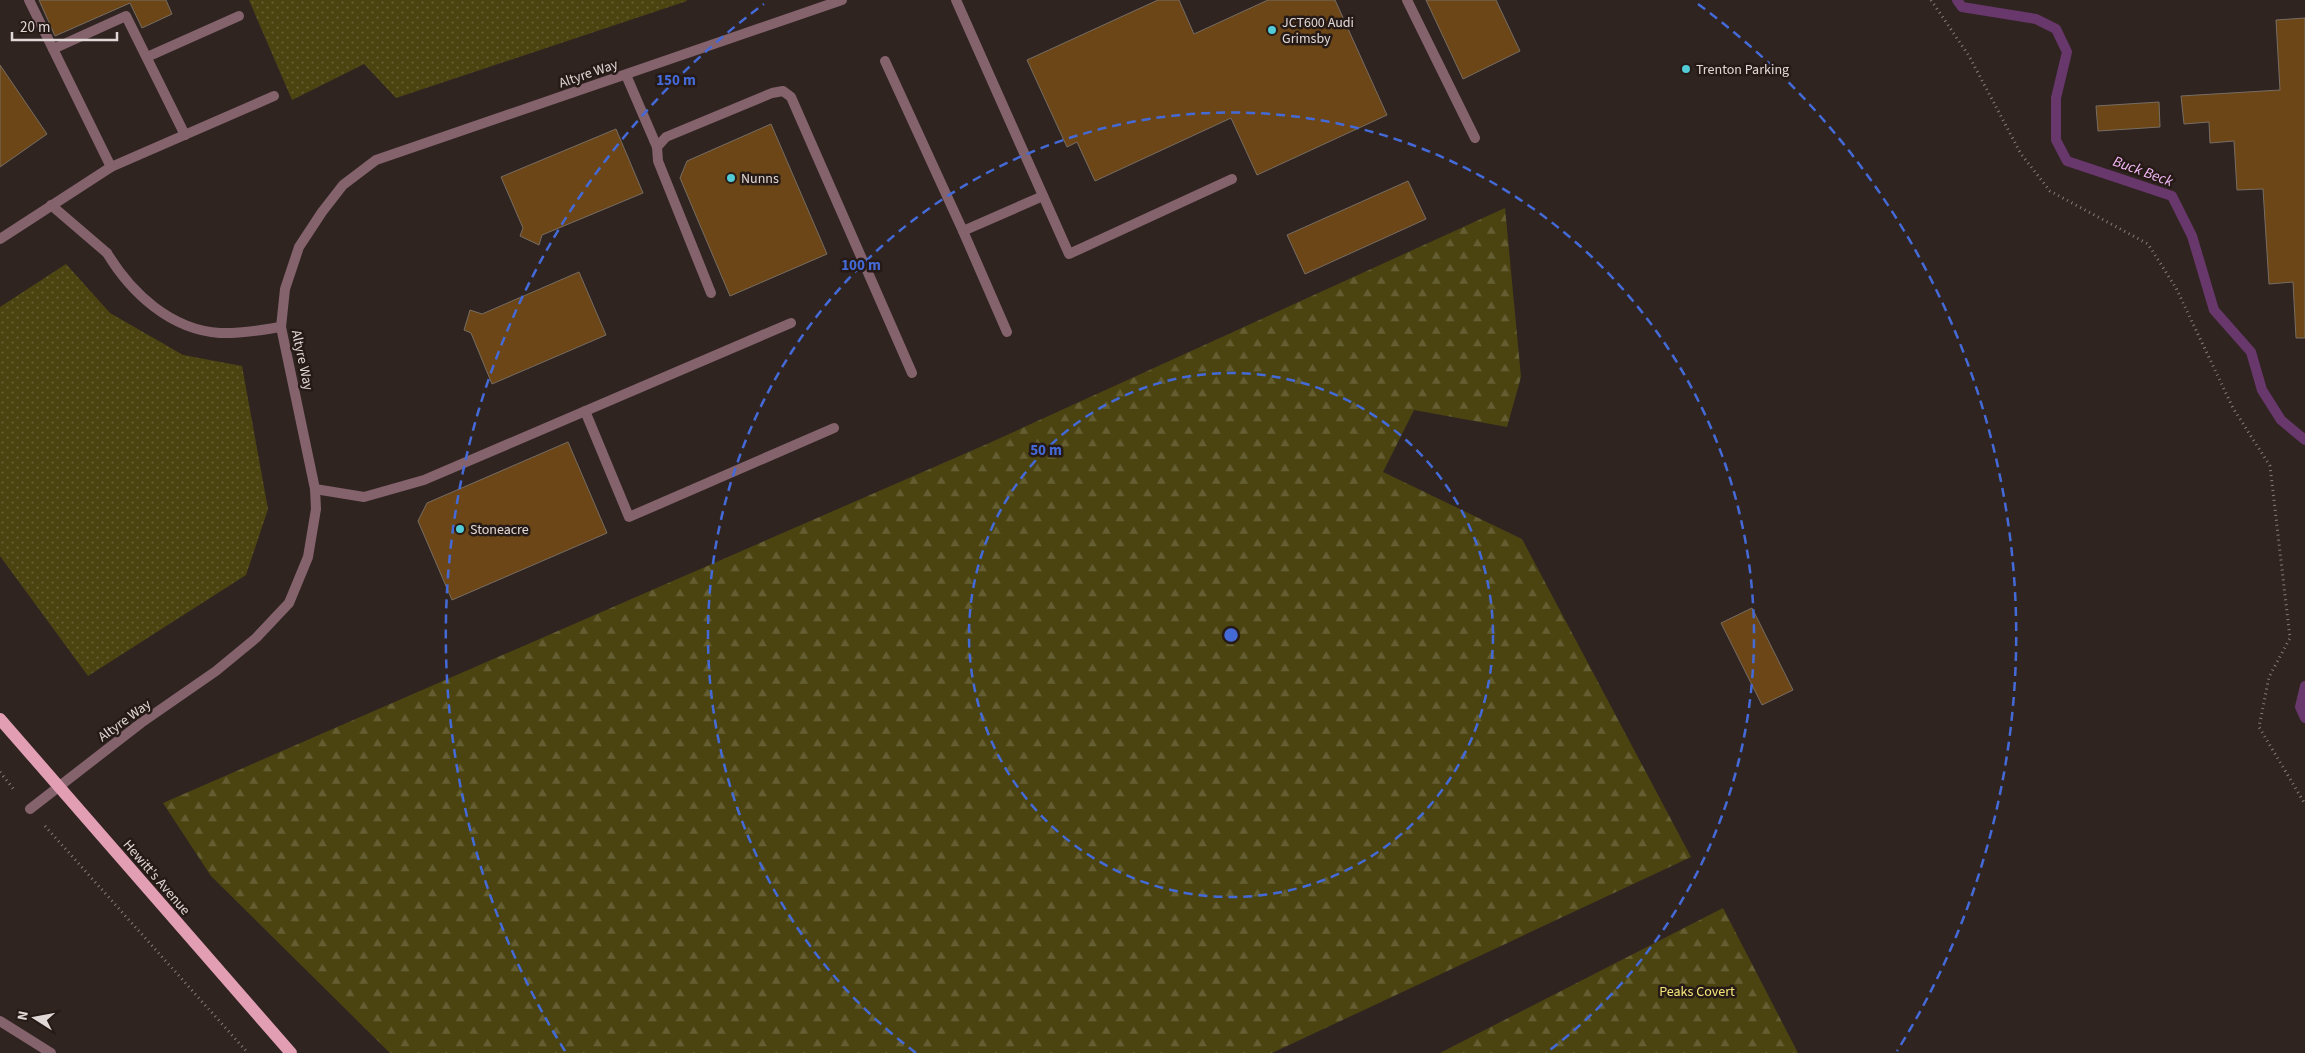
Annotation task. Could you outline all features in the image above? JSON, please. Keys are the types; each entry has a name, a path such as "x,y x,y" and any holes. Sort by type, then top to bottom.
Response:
{"main road":[{"name":"Hewitt's Avenue","path":"0,719 291,1053"}],"street":[{"path":"29,0 111,168"},
{"name":"Altyre Way","path":"30,809 58,785 216,671 256,638 289,603 308,557 316,510 315,489 282,327 285,289 299,247 343,185 376,160 842,0"},
{"path":"956,0 1069,254 1232,179"},
{"path":"1408,0 1475,138"},
{"path":"53,49 126,16 185,135"},
{"path":"146,57 239,16"},
{"path":"885,61 1007,332"},
{"path":"626,75 657,147 658,161 711,293"},
{"path":"657,147 666,137 772,93 783,91 791,97 912,373"},
{"path":"0,239 51,204 111,168 274,96"},
{"path":"963,231 1043,196"},
{"path":"51,204 107,253 116,267 142,297 167,316 190,326 226,333 244,333 282,327"},
{"path":"315,489 364,497 424,480 791,323"},
{"path":"585,411 629,517 834,428"},
{"path":"0,1021 51,1053"}],"path":[{"path":"1931,0 1969,56 2021,154 2050,191 2148,244 2176,288 2233,408 2270,466 2290,638 2270,677 2259,727 2305,804"},
{"path":"0,772 30,809 248,1053"}],"green space":[{"path":"249,0 687,1 396,98 364,64 292,100"},
{"path":"1505,208 1521,377 1507,427 1414,410 1383,472 1522,539 1691,857 1272,1053 390,1053 211,876 163,803 987,444"},
{"path":"66,264 110,313 183,355 242,366 268,509 246,575 88,676 0,556 0,307"},
{"name":"Peaks Covert","path":"1723,908 1798,1053 1440,1053"}],"building":[{"path":"39,0 166,0 172,14 142,28 130,3 55,36"},
{"path":"1158,0 1179,0 1194,34 1268,0 1335,0 1387,115 1257,175 1231,118 1095,181 1077,142 1067,147 1027,60"},
{"path":"1426,0 1496,0 1520,51 1463,79"},
{"path":"2305,18 2305,338 2296,338 2293,282 2269,284 2263,189 2237,190 2234,141 2210,143 2209,122 2184,124 2181,96 2280,90 2276,20"},
{"path":"0,65 47,134 0,167"},
{"path":"2159,102 2160,127 2098,131 2096,106"},
{"path":"771,124 827,254 730,296 680,178 687,161"},
{"path":"616,129 643,193 542,235 539,245 520,236 523,228 501,177"},
{"path":"1408,181 1426,219 1305,274 1287,235"},
{"path":"579,272 606,335 492,384 471,333 464,330 470,310 482,314"},
{"path":"568,442 607,533 452,600 418,521 427,503"},
{"path":"1752,608 1793,690 1762,705 1721,623"}],"waterway":[{"name":"Buck Beck","path":"1957,0 1962,7 2036,19 2056,29 2067,52 2056,98 2056,140 2067,161 2172,196 2192,236 2214,310 2251,352 2262,390 2281,420 2305,440"},
{"name":"Buck Beck","path":"2305,686 2300,707 2305,718"}],"place":[{"name":"JCT600 Audi Grimsby","path":"1272,30"},
{"name":"Trenton Parking","path":"1686,69"},
{"name":"Nunns","path":"731,178"},
{"name":"Stoneacre","path":"460,529"}]}
